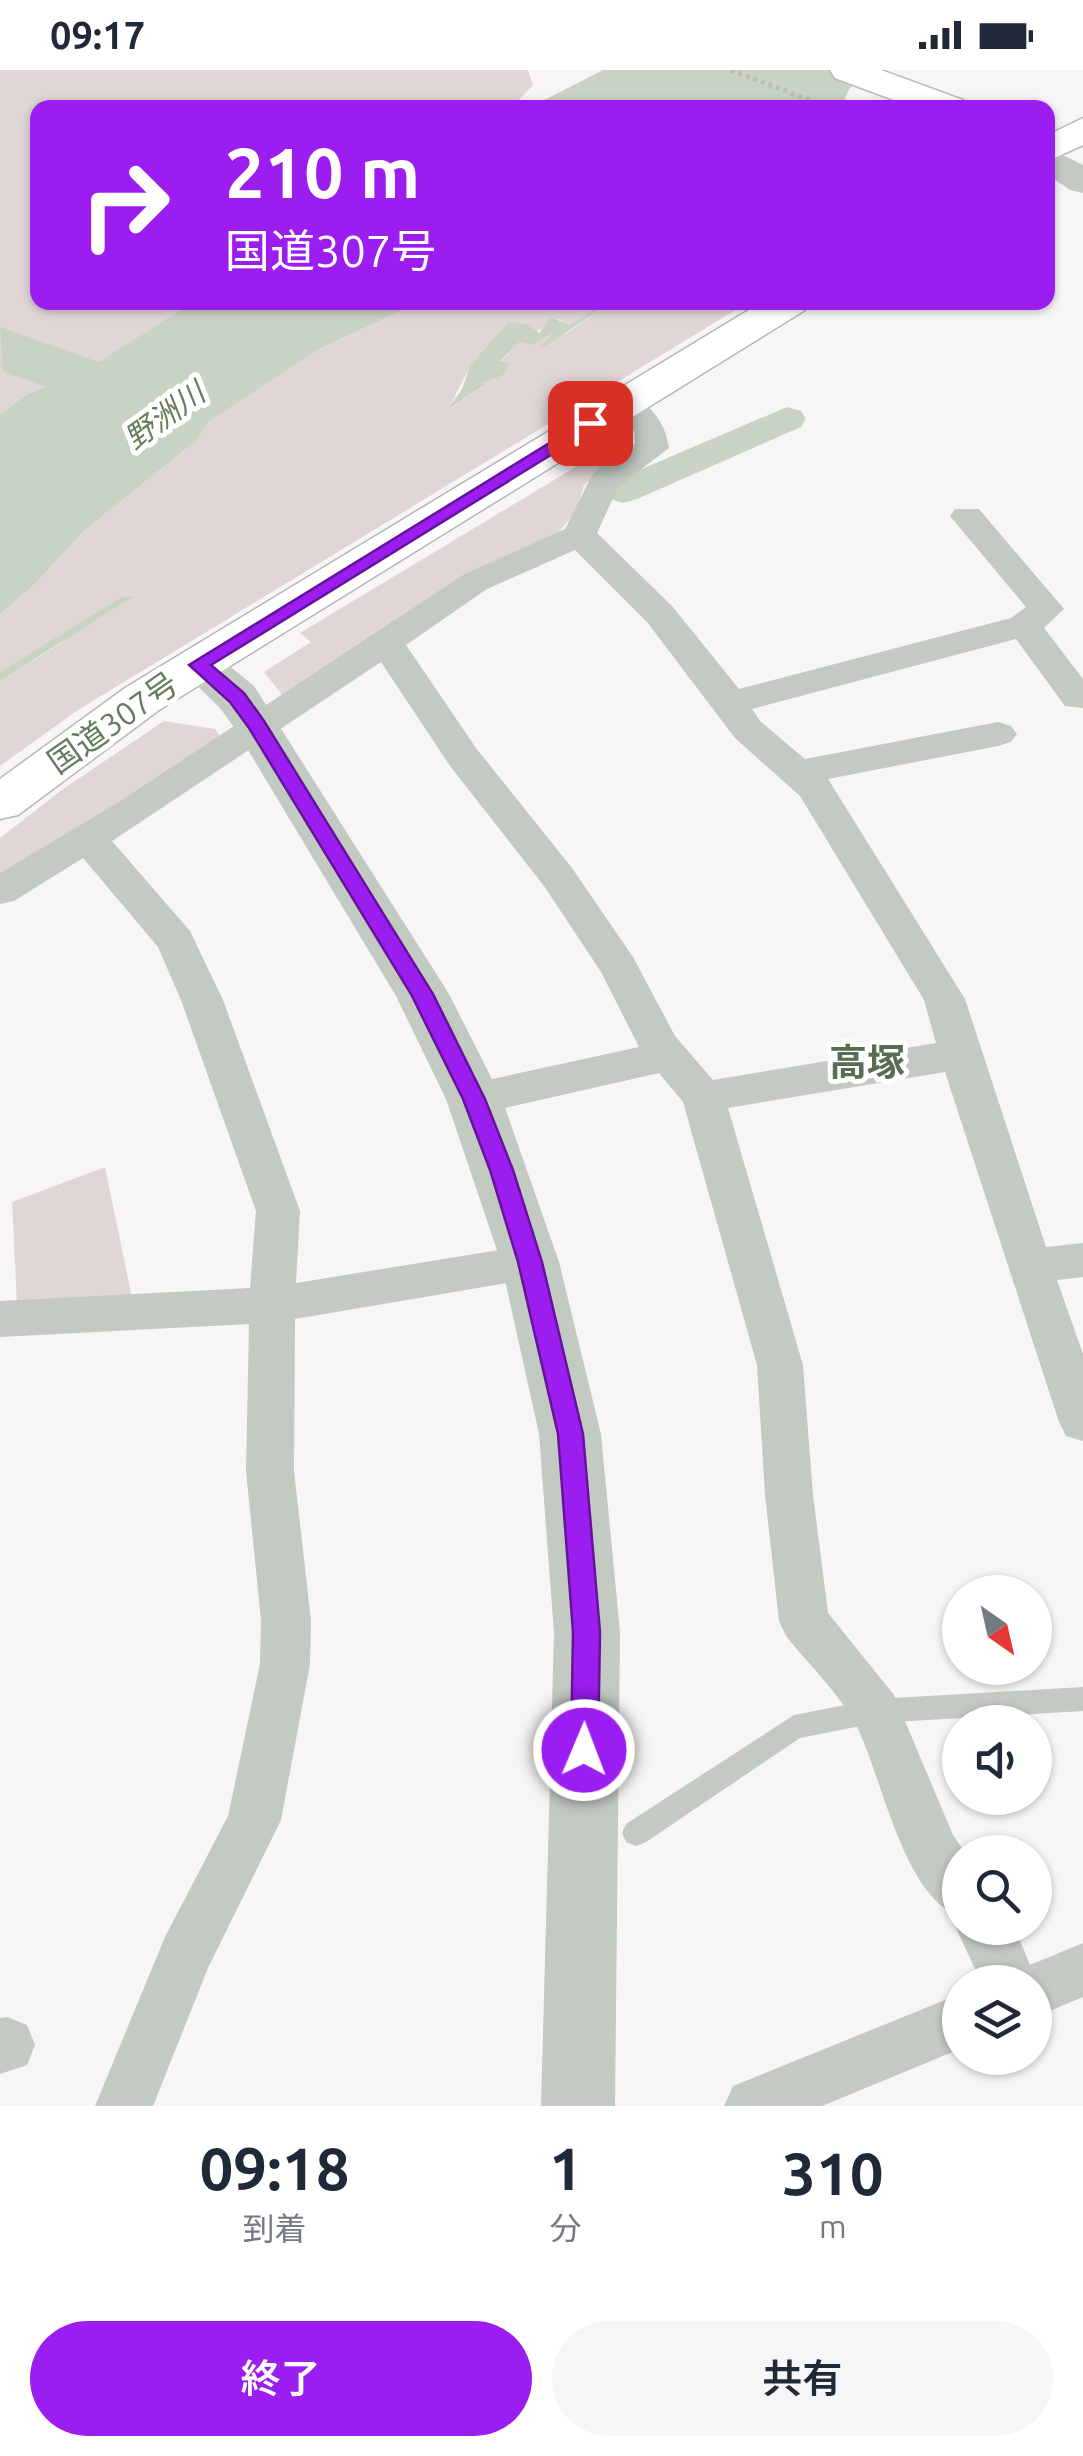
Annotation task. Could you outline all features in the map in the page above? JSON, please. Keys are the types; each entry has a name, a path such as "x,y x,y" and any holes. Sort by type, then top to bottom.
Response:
{"main road":[{"path":"848,70 929,100"},
{"path":"1055,146 1083,129"},
{"name":"国道307号","path":"0,803 142,699 778,310"}],"street":[{"path":"1055,164 1083,182"},
{"path":"0,891 88,839 475,582 579,535 593,495 611,472 652,448 650,428 623,403"},
{"path":"730,704 1024,626 1046,609 967,516"},
{"path":"579,535 604,555 677,631 748,730 814,788 944,999 1083,1422"},
{"path":"1024,626 1078,698"},
{"path":"384,641 463,757 584,914 668,1056 703,1097 780,1365 788,1495 804,1620 876,1712 932,1850 942,1865"},
{"path":"198,665 237,697 257,726 422,994 474,1099 530,1262 570,1434 587,1632 578,2106"},
{"path":"797,774 998,734"},
{"path":"88,839 176,940 202,1000 278,1211 272,1305 270,1470 286,1620 285,1664 254,1820 186,1956 124,2106"},
{"path":"703,1097 960,1054"},
{"path":"474,1099 668,1056"},
{"path":"1030,1266 1083,1260"},
{"path":"0,1319 272,1305 530,1262"},
{"path":"1052,1983 1083,1970"},
{"path":"754,2106 942,2028"}],"lane":[{"path":"636,1833 794,1728 876,1712 1083,1699"}],"path":[{"path":"731,70 809,100"}],"shaded area":[{"path":"0,70 528,70 533,85 519,100 30,100 30,310 182,310 88,369 26,395 0,414"},
{"path":"403,310 593,310 569,325 558,319 480,354 449,409 483,386 472,384 495,366 494,374 482,381 502,376 500,362 520,342 556,329 565,334 600,310 735,310 78,710 0,766 0,681 69,638 0,672 0,614 33,586 85,530 197,440 208,421 319,349"},
{"path":"632,433 631,441 584,485 576,511 558,533 283,696 264,672 311,642 300,633"},
{"path":"164,721 215,729 223,741 0,883 0,838 63,789"},
{"path":"105,1167 132,1298 17,1304 12,1202"}],"water":[{"path":"603,70 866,70 845,100 545,100"},
{"name":"野洲川","path":"180,310 403,310 319,349 209,421 197,440 85,530 33,586 0,614 0,414 26,395 88,369"},
{"path":"600,310 544,347 540,347 556,330 533,345 520,342 500,361 509,364 502,376 481,383 484,385 447,410 462,389 470,366 508,322 526,324 539,333 551,317 569,325"},
{"path":"134,596 0,681 0,672 122,597"}],"waterway":[{"name":"野洲川","path":"0,346 25,359 172,410"},
{"path":"623,491 787,419"}],"district":[{"name":"高塚","path":"867,1063"}],"route":[{"path":"584,1750 587,1632 570,1434 530,1262 502,1170 474,1099 422,994 372,909 237,697 198,665 590,423"}]}
